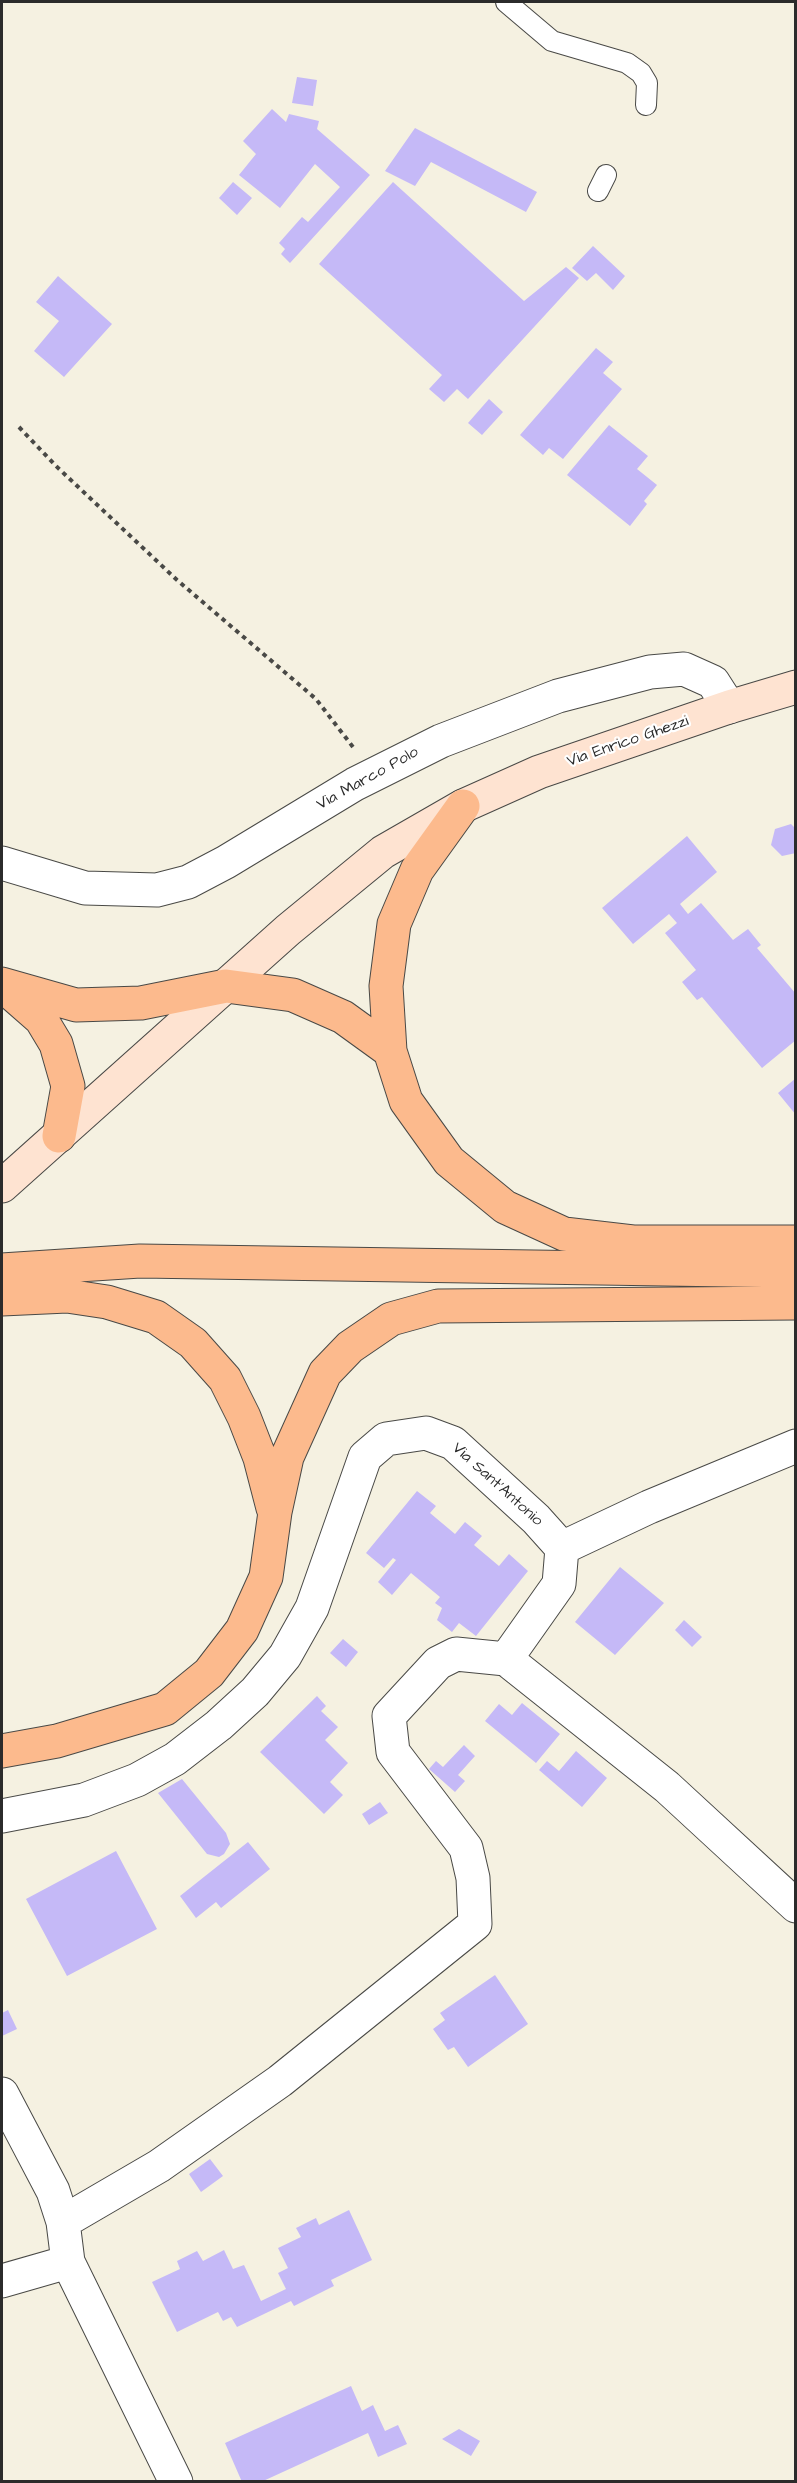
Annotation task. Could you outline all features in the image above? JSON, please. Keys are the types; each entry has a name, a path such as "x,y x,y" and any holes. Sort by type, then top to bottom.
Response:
{"main road":[{"path":"463,806 417,870 393,924 386,986 390,1051 406,1101 449,1161 505,1207 564,1234 633,1242 795,1242"},
{"path":"2,984 76,1005 141,1003 226,986 293,995 343,1017 390,1051"},
{"path":"2,984 41,1019 56,1044 68,1086 59,1136"},
{"path":"2,1270 140,1261 795,1271"},
{"path":"2,1299 67,1296 107,1302 156,1317 193,1343 225,1379 244,1417 260,1458 275,1512"},
{"path":"2,1751 57,1741 165,1709 209,1673 242,1630 266,1577 275,1512 287,1458 326,1373 351,1347 391,1319 438,1306 795,1303"}],"street":[{"name":"Via Marco Polo","path":"2,863 85,888 158,890 188,882 226,862 374,774 441,741 558,696 650,672 684,669 713,682 729,706"},
{"name":"Via Enrico Ghezzi","path":"2,1186 288,930 383,852 463,806 539,772 729,706 795,687"},
{"name":"Via Sant'Antonio","path":"2,1816 84,1800 137,1779 175,1759 219,1725 255,1692 285,1656 312,1608 365,1457 386,1439 426,1433 453,1443 536,1519 562,1548"},
{"path":"506,1659 559,1584 562,1548 649,1507 795,1446"},
{"path":"63,2222 159,2166 280,2081 475,1924 473,1878 466,1848 393,1752 389,1716 438,1663 456,1654 506,1659 667,1786 795,1906"},
{"path":"2,2094 53,2191 63,2222 68,2262 176,2481"},
{"path":"2,2281 68,2262"}],"lane":[{"path":"506,2 552,41 627,63 634,68 647,83 646,105"}],"path":[{"path":"19,427 56,466 177,580 316,699 374,774"}],"building":[{"path":"297,77 317,80 313,106 292,103"},
{"path":"272,109 286,122 289,114 319,121 317,129 370,175 290,263 281,254 285,249 279,243 302,217 308,222 340,187 315,164 280,208 239,175 256,154 243,141"},
{"path":"415,128 537,192 526,212 431,162 415,186 385,171"},
{"path":"233,182 252,198 237,215 219,198"},
{"path":"393,182 524,301 566,267 579,278 468,399 457,389 444,402 429,389 442,375 319,264"},
{"path":"593,246 625,276 613,290 596,273 587,281 572,268"},
{"path":"58,276 112,324 64,377 34,351 59,321 36,302"},
{"path":"596,348 613,362 603,373 622,389 563,459 549,448 543,455 520,435"},
{"path":"489,399 503,412 482,435 468,423"},
{"path":"609,425 648,456 637,469 657,485 644,501 647,504 630,526 567,475"},
{"path":"791,824 796,829 796,853 782,856 771,845 775,829"},
{"path":"687,836 717,872 680,904 688,914 701,903 733,940 748,929 761,945 757,948 796,994 796,1040 762,1068 702,997 697,1000 682,982 696,970 665,933 677,923 669,914 633,944 602,908"},
{"path":"796,1078 796,1115 778,1093"},
{"path":"417,1491 436,1506 430,1513 455,1534 465,1522 482,1536 474,1545 499,1566 509,1554 528,1571 476,1636 459,1623 452,1632 437,1620 442,1608 435,1603 440,1597 411,1573 392,1595 378,1582 396,1560 393,1558 384,1568 366,1553"},
{"path":"620,1567 664,1603 615,1655 575,1622"},
{"path":"684,1620 702,1637 692,1647 675,1630"},
{"path":"343,1639 358,1652 346,1667 330,1653"},
{"path":"317,1696 326,1706 321,1711 338,1727 325,1740 348,1763 330,1782 343,1795 324,1814 260,1752"},
{"path":"522,1703 560,1734 536,1763 485,1721 499,1704 512,1715"},
{"path":"464,1745 475,1756 458,1775 465,1781 455,1792 429,1769 436,1761 443,1767"},
{"path":"576,1751 607,1778 582,1807 539,1770 547,1761 559,1771"},
{"path":"182,1779 226,1833 230,1844 224,1854 219,1857 207,1854 158,1793"},
{"path":"380,1802 388,1813 369,1825 362,1814"},
{"path":"248,1842 270,1869 221,1908 216,1902 196,1918 180,1896"},
{"path":"116,1851 157,1929 67,1976 26,1899"},
{"path":"495,1975 528,2024 468,2067 454,2047 448,2050 433,2029 445,2020 440,2013"},
{"path":"8,2010 17,2029 2,2036 2,2013"},
{"path":"210,2159 223,2176 201,2192 189,2174"},
{"path":"349,2210 372,2260 331,2280 334,2286 294,2306 291,2301 237,2327 231,2317 223,2321 218,2312 177,2332 152,2282 180,2269 177,2261 197,2251 203,2261 224,2250 233,2269 244,2265 261,2301 286,2289 278,2273 288,2268 278,2248 301,2237 296,2228 316,2218 319,2225"},
{"path":"351,2386 362,2411 373,2405 385,2431 398,2425 407,2444 378,2457 368,2433 261,2482 242,2482 225,2443"},
{"path":"459,2429 480,2441 471,2456 442,2439"}]}
